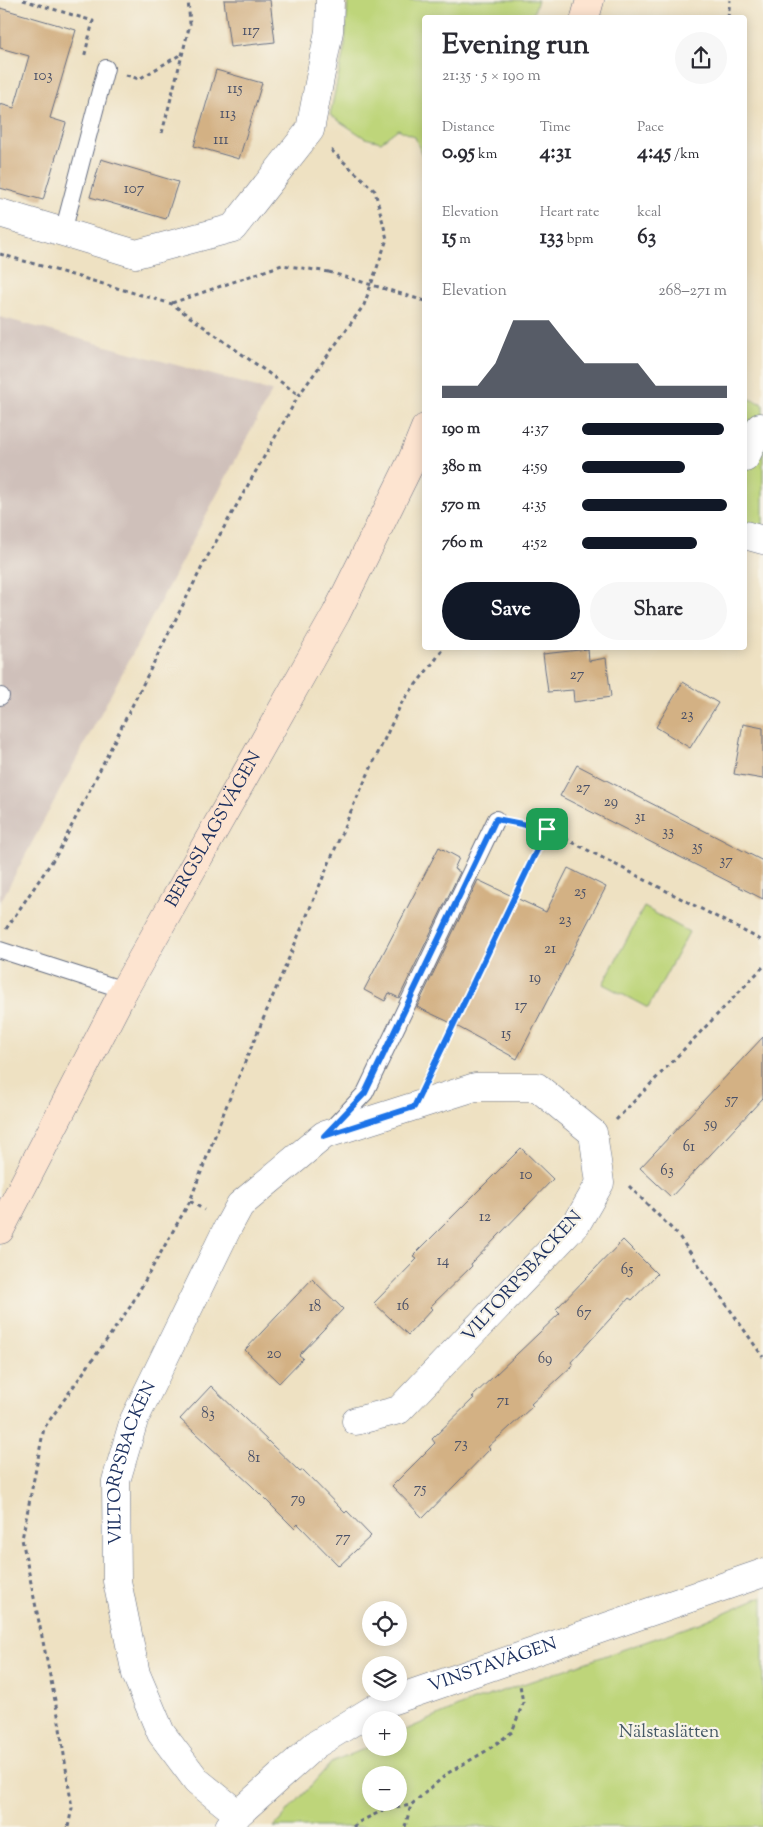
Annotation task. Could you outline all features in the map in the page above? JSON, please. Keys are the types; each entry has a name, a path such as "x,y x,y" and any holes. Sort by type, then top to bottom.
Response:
{"main road":[{"path":"586,15 590,0"},
{"name":"BERGSLAGSVÄGEN","path":"0,1230 124,990 336,614 412,460 422,435"}],"street":[{"path":"0,214 136,254 233,228 310,130 329,31 330,0"},
{"path":"747,454 760,428 763,429"},
{"path":"747,536 763,540"},
{"name":"VILTORPSBACKEN","path":"233,1820 197,1781 161,1733 136,1674 116,1581 116,1481 134,1420 240,1205 324,1136 475,1087 537,1086 594,1133 600,1182 576,1223 399,1410 356,1421"},
{"name":"VINSTAVÄGEN","path":"233,1820 315,1745 382,1704 763,1573"}],"lane":[{"path":"63,232 106,68"},
{"name":"VILTORPSBACKEN","path":"324,1136 365,1093 496,819"},
{"path":"0,950 124,990"}],"path":[{"path":"22,0 93,21 84,59 139,79 183,53"},
{"path":"162,133 190,24 188,0"},
{"path":"728,15 730,0"},
{"path":"6,930 60,851 205,561 298,395 364,305 387,239 375,191 310,130"},
{"path":"0,254 172,304 298,395"},
{"path":"172,304 282,265 329,272 422,300"},
{"path":"68,1827 72,1808 58,1715 22,1539 44,1428 130,1307 190,1201 226,1107 354,804 402,702 442,650"},
{"path":"496,819 547,829 763,941"},
{"path":"414,1107 547,829"},
{"path":"763,967 595,1148 678,1235 763,1357"},
{"path":"353,1827 384,1810 411,1805 448,1773 486,1751 512,1732 523,1703 514,1659"},
{"path":"405,1827 411,1805"}],"shaded area":[{"path":"0,317 272,391 0,903"}],"green space":[{"path":"348,0 538,0 533,15 422,15 422,155 415,137 398,129 381,142 365,138 330,115 345,45"},
{"path":"747,398 763,404 763,550 747,545"},
{"path":"644,907 689,932 648,1008 603,984"},
{"name":"Nälstaslätten","path":"763,1596 763,1827 274,1827 331,1763 362,1750 362,1756 407,1756 407,1729 465,1704 700,1623"}],"building":[{"path":"224,0 270,0 275,42 230,47"},
{"path":"0,8 76,30 50,118 66,123 43,200 0,188 0,104 14,108 29,56 0,48"},
{"path":"216,70 262,83 239,159 194,146"},
{"path":"101,159 178,182 166,219 90,197"},
{"path":"588,650 589,661 606,658 611,697 574,702 573,690 548,692 543,654"},
{"path":"683,682 718,703 690,748 656,727"},
{"path":"743,724 763,728 763,779 734,774"},
{"path":"577,765 763,861 763,899 560,796"},
{"path":"439,847 459,858 454,869 460,872 399,998 389,993 385,1001 364,990"},
{"path":"568,868 606,887 517,1059 417,1007 478,880 546,912"},
{"path":"763,1037 763,1098 671,1197 640,1168"},
{"path":"521,1148 553,1179 471,1264 472,1266 430,1307 432,1309 408,1335 374,1303 417,1259 413,1256"},
{"path":"623,1240 657,1274 632,1300 629,1298 571,1362 573,1365 531,1404 533,1406 488,1447 490,1449 423,1518 392,1486 435,1443 432,1439 474,1398 472,1397 560,1313 556,1309"},
{"path":"312,1279 343,1309 299,1355 303,1358 279,1383 245,1350"},
{"path":"211,1386 300,1472 303,1470 345,1513 347,1511 371,1536 339,1566 298,1524 294,1528 180,1419"}],"route":[{"path":"496,819 547,829 414,1107 324,1136 365,1093 496,819"}]}
